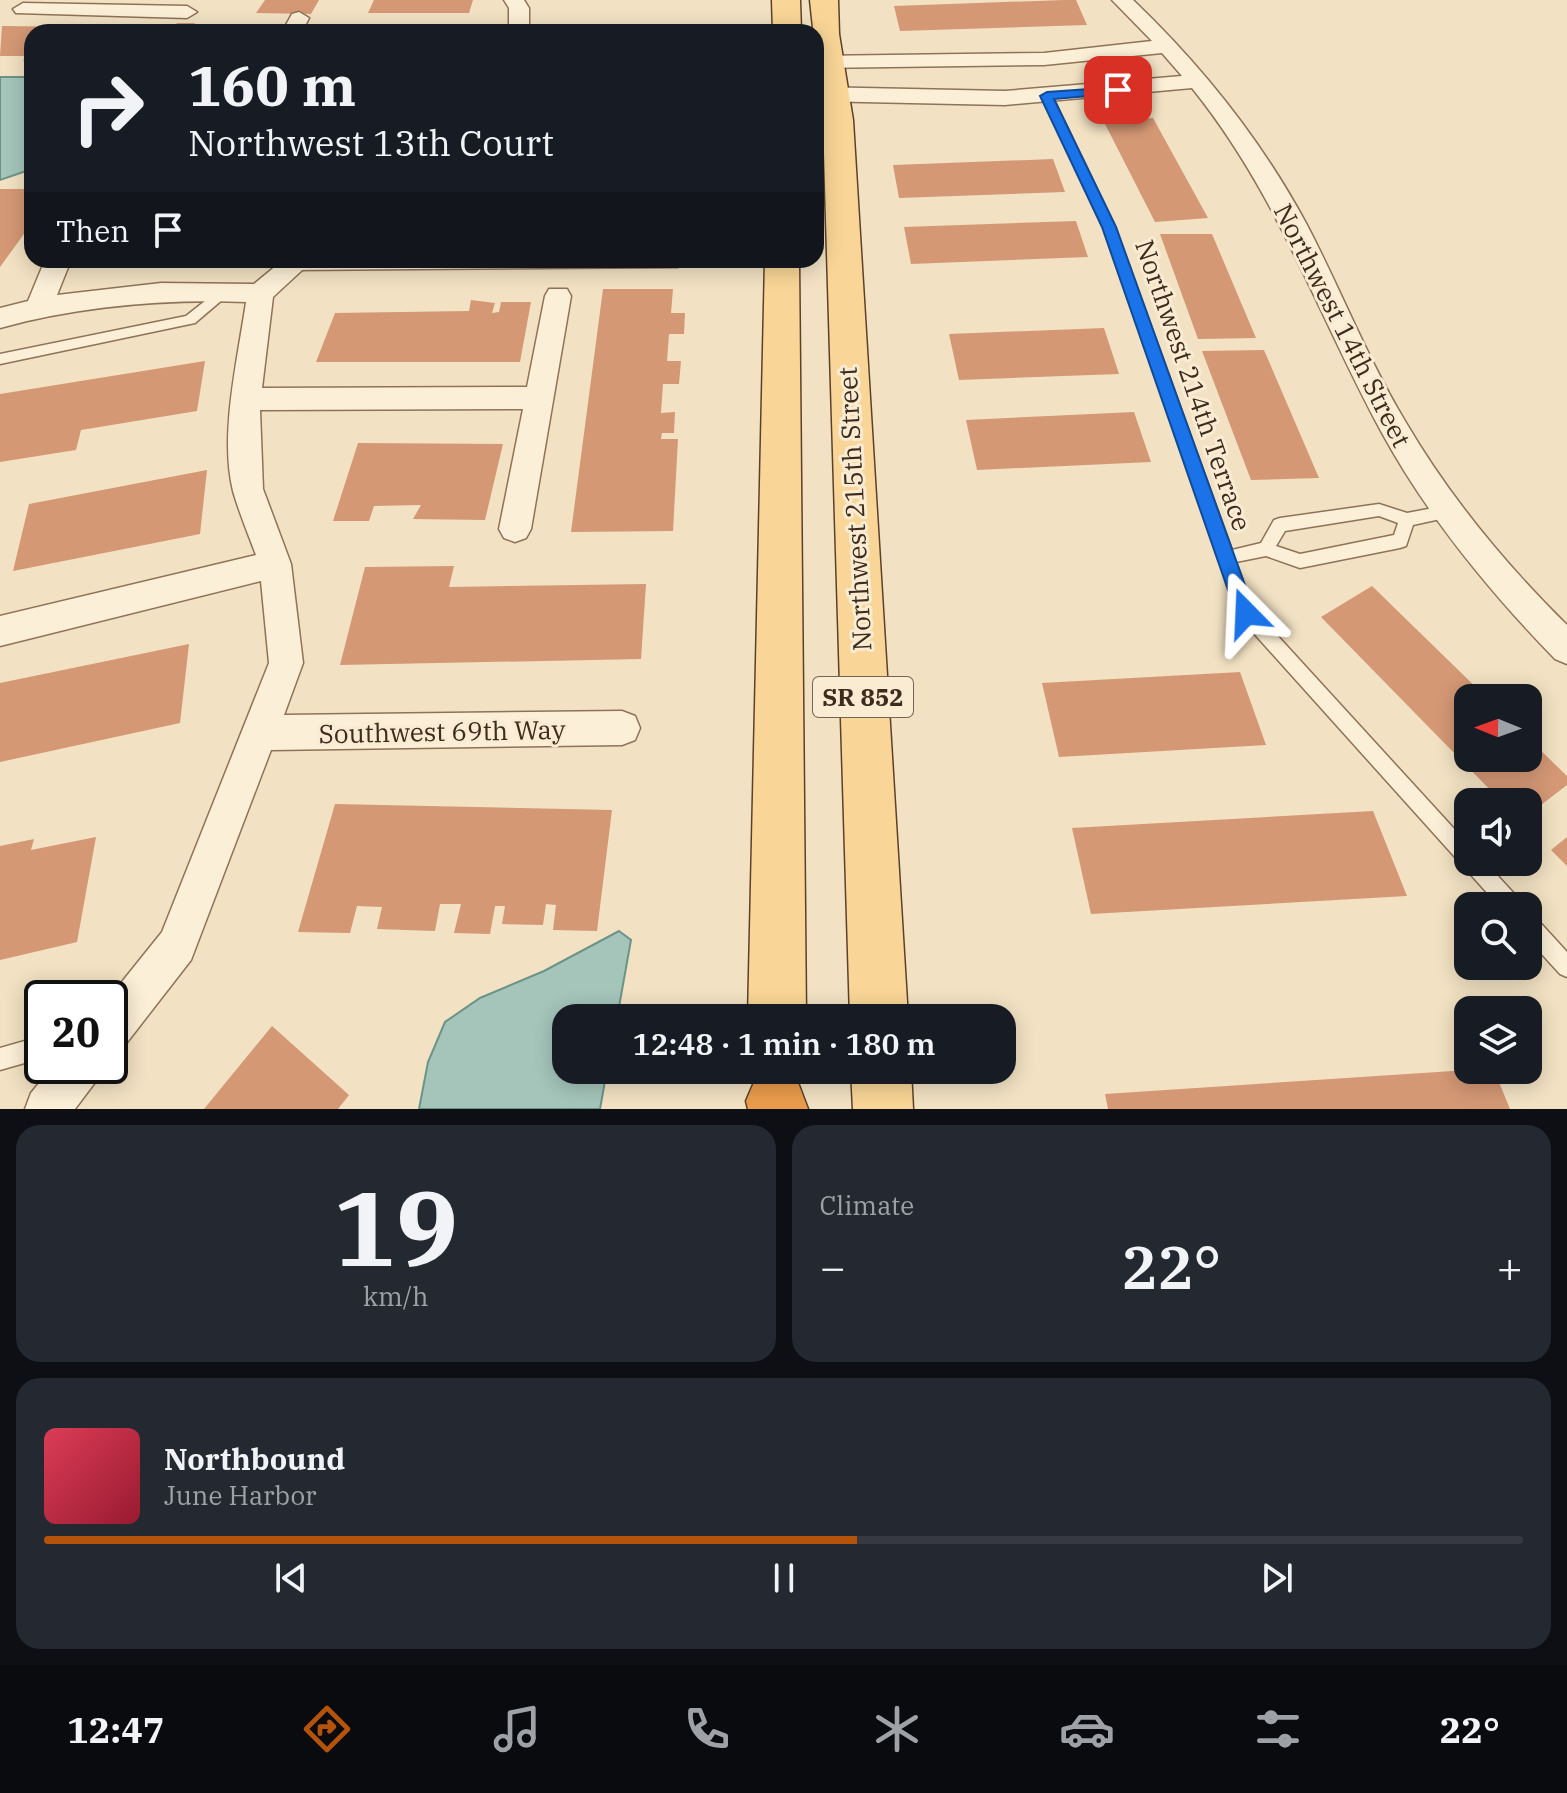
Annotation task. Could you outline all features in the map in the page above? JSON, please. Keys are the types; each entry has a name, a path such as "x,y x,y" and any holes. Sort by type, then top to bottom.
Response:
{"main road":[{"path":"786,0 787,24"},
{"name":"Northwest 215th Street","path":"824,0 824,78 878,1004"},
{"name":"SR 852","path":"777,1004 782,268"},
{"path":"882,1084 883,1109"}],"street":[{"path":"514,0 519,8 519,24"},
{"name":"Northwest 14th Street","path":"1122,0 1198,81 1244,143 1294,223 1409,453 1471,542 1567,648"},
{"path":"23,9 120,5 187,12"},
{"path":"824,78 1167,46"},
{"path":"824,78 1005,98 1198,81"},
{"path":"39,306 55,268"},
{"path":"128,1007 177,946 286,663 275,564 248,489 246,399 260,293 290,268"},
{"path":"0,318 39,306 106,294 169,289 260,293"},
{"path":"515,529 558,296"},
{"path":"246,399 540,398"},
{"path":"0,631 275,564"},
{"name":"Southwest 69th Way","path":"261,733 622,728"},
{"path":"47,1109 67,1084"}],"lane":[{"name":"Northwest 214th Terrace","path":"1047,96 1109,227 1246,613 1454,842"},
{"path":"0,359 190,320 224,291"},
{"path":"1266,549 1280,525 1379,510 1407,520 1449,511"},
{"path":"1225,558 1266,549 1300,561 1400,541 1407,520"},
{"name":"Northwest 214th Terrace","path":"1485,876 1499,892"},
{"path":"1542,939 1567,967"},
{"path":"0,1059 24,1052"}],"water":[{"path":"0,77 24,77 24,172 0,180"},
{"path":"619,931 631,940 620,1004 552,1004 552,1084 604,1084 600,1109 419,1109 428,1062 445,1022 480,998 544,971"}],"building":[{"path":"265,0 319,0 311,14 256,13"},
{"path":"374,0 473,0 469,13 368,13"},
{"path":"1076,0 1087,25 900,31 894,6"},
{"path":"2,26 24,26 24,56 0,56"},
{"path":"1153,118 1208,218 1155,222 1104,122"},
{"path":"1053,159 1065,192 899,198 893,165"},
{"path":"0,189 24,189 24,234 0,267"},
{"path":"1076,221 1088,257 911,264 904,227"},
{"path":"1160,234 1212,234 1256,338 1198,339"},
{"path":"603,289 673,289 671,313 685,313 684,334 669,334 667,361 681,361 679,384 663,384 661,413 675,412 674,433 662,433 661,439 678,439 673,531 571,532"},
{"path":"471,300 495,303 492,313 499,312 501,302 531,302 520,362 316,362 335,313 469,311"},
{"path":"1104,328 1119,374 959,380 949,334"},
{"path":"1264,350 1319,478 1251,480 1202,351"},
{"path":"205,361 197,411 81,430 76,450 0,462 0,394"},
{"path":"1134,412 1151,462 977,470 966,420"},
{"path":"358,443 503,444 485,520 413,519 421,505 374,506 369,521 333,521"},
{"path":"207,470 200,534 13,571 29,504"},
{"path":"454,566 449,587 646,584 641,659 340,665 365,567"},
{"path":"1372,586 1473,684 1454,684 1454,753 1321,617"},
{"path":"189,644 180,723 0,762 0,683"},
{"path":"1240,672 1266,745 1059,757 1042,683"},
{"path":"1542,752 1567,776 1567,785 1542,804 1542,788 1488,788 1473,772 1542,772"},
{"path":"335,804 612,810 597,931 553,930 556,905 546,904 543,925 502,924 505,906 495,906 490,934 454,933 461,904 440,904 435,931 377,929 382,907 357,906 350,933 298,932"},
{"path":"1373,811 1407,896 1091,914 1072,828"},
{"path":"96,837 77,942 0,960 0,846 34,839 31,850"},
{"path":"1567,837 1567,866 1551,850"},
{"path":"272,1026 349,1095 338,1109 204,1109"},
{"path":"1454,1071 1454,1084 1500,1084 1510,1109 1108,1109 1105,1094"}],"route":[{"path":"1118,90 1047,96 1109,227 1205,506 1246,613"}]}
